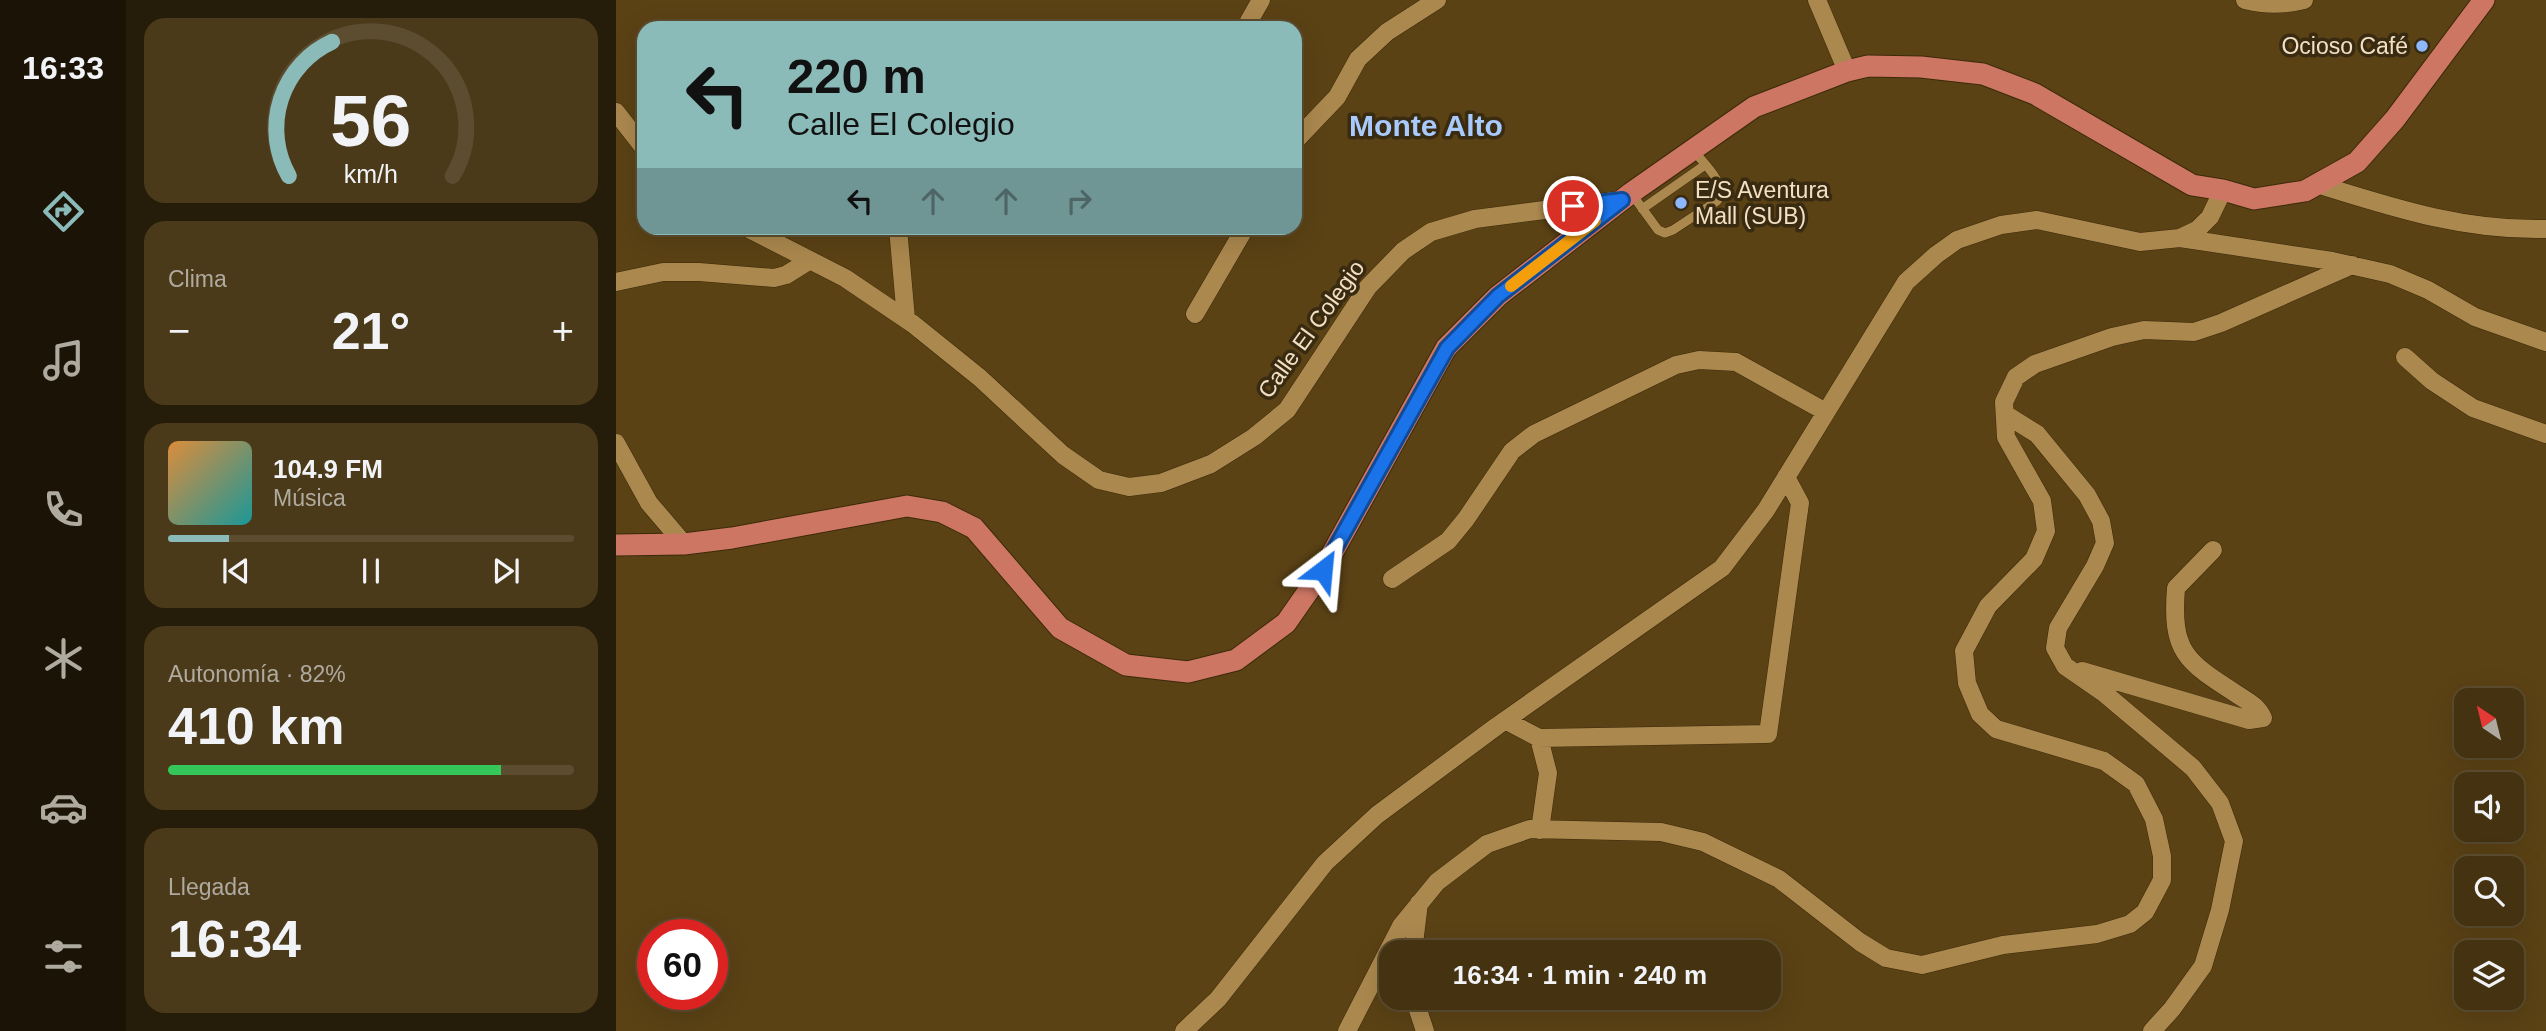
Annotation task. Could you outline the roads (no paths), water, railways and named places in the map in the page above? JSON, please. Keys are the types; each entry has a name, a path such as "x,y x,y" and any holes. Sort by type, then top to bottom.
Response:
{"main road":[{"path":"616,545 684,544 732,538 907,506 942,512 974,528 1060,628 1126,665 1188,672 1236,660 1286,623 1323,570 1447,348 1498,296 1699,157 1754,107 1847,71 1868,66 1921,66 1983,74 2035,94 2192,185 2254,199 2305,191 2357,162 2395,119 2484,0"}],"street":[{"path":"1249,21 1261,0"},
{"path":"1302,134 1337,97 1358,59 1387,32 1437,0"},
{"path":"1817,0 1847,71"},
{"path":"2245,0 2286,4 2304,0"},
{"path":"616,112 637,139"},
{"path":"2316,184 2417,215 2509,230 2546,229"},
{"path":"2180,238 2197,230 2210,217 2223,190"},
{"name":"Calle El Colegio","path":"761,235 845,278 906,319 980,377 1063,455 1099,480 1129,487 1161,483 1210,464 1254,437 1287,410 1368,287 1404,251 1431,232 1475,219 1632,201"},
{"path":"1184,1031 1217,999 1325,863 1377,815 1505,720 1722,568 1766,510 1906,282 1956,240 2001,225 2037,220 2140,242 2180,238 2352,265 2390,274 2428,290 2475,317 2546,342"},
{"path":"899,235 906,319"},
{"path":"1195,314 1241,235"},
{"path":"616,282 663,272 774,278 786,275 810,260"},
{"path":"1348,1031 1401,926 1437,881 1487,844 1531,830 1661,832 1703,842 1779,879 1860,942 1886,958 1922,965 2003,944 2097,934 2130,924 2145,912 2162,880 2162,856 2154,819 2136,784 2104,761 1996,729 1980,714 1966,683 1964,651 1988,606 2034,559 2046,531 2042,501 2006,438 2004,402 2016,377 2035,364 2112,337 2144,330 2194,332 2221,323 2352,265"},
{"path":"2405,357 2432,381 2473,408 2546,434"},
{"path":"1392,579 1448,541 1466,519 1498,469 1523,442 1534,434 1676,365 1699,360 1736,362 1826,412"},
{"path":"2005,414 2037,434 2087,495 2101,522 2105,543 2095,566 2058,628 2055,648 2065,666 2104,693 2193,768 2220,803 2234,841 2220,910 2203,966 2172,1009 2152,1031"},
{"path":"616,443 649,503 684,544"},
{"path":"1505,720 1539,738 1768,734 1800,503 1786,477"},
{"path":"2065,666 2249,720 2263,718 2258,707 2201,672 2182,651 2174,615 2176,588 2213,550"},
{"path":"1539,738 1548,773 1540,830"},
{"path":"1414,940 1419,903"},
{"path":"1418,1010 1425,1031"}],"lane":[{"path":"1632,201 1658,230 1665,233 1673,230 1717,201 1721,195 1721,186 1699,157"}],"place":[{"name":"Ocioso Café","path":"2422,46"},
{"name":"E/S Aventura Mall (SUB)","path":"1681,203"}],"district":[{"name":"Monte Alto","path":"1426,125"}]}
